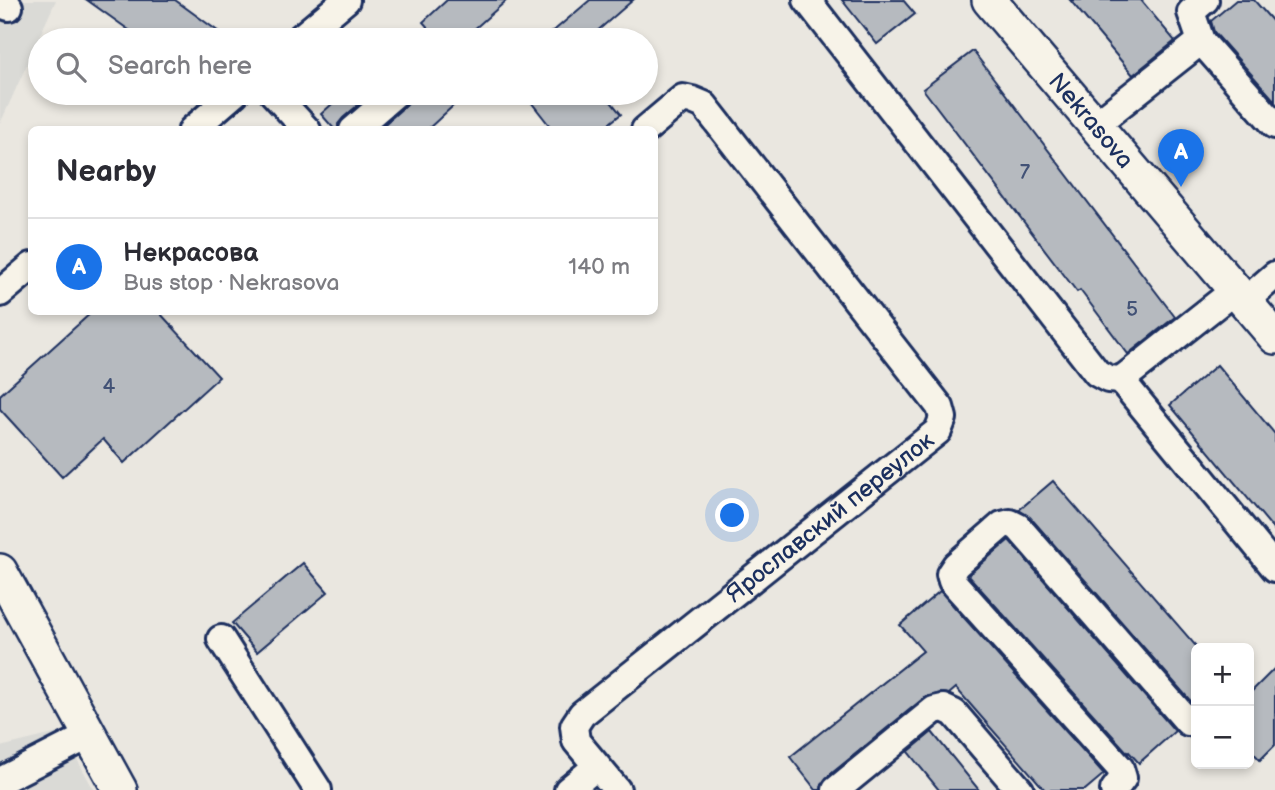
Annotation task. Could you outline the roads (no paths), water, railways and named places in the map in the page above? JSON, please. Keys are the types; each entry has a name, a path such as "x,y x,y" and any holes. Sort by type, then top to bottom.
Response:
{"main road":[{"name":"Nekrasova","path":"989,0 1275,337"},
{"path":"0,571 120,790"}],"street":[{"path":"312,28 346,0"},
{"path":"807,0 1097,373 1108,379 1121,380 1240,296 1275,275"},
{"path":"1192,4 1201,41 1275,125"},
{"path":"1096,124 1201,41"},
{"name":"Ярославский переулок","path":"617,790 576,741 574,726 582,714 937,431 943,418 940,407 704,105 683,98 650,126"},
{"path":"197,126 221,105"},
{"path":"284,105 303,126"},
{"path":"358,126 382,105"},
{"path":"0,293 28,269"},
{"path":"1121,380 1275,568"},
{"path":"1114,790 1124,778 1120,768 952,581 950,574 956,565 1002,525 1010,523 1018,527 1188,722"},
{"path":"220,639 318,790"},
{"path":"836,790 934,710 943,708 954,713 1020,790"},
{"path":"0,781 90,736"},
{"path":"568,790 596,767"}],"place":[{"name":"Некрасова","path":"1181,187"}]}
